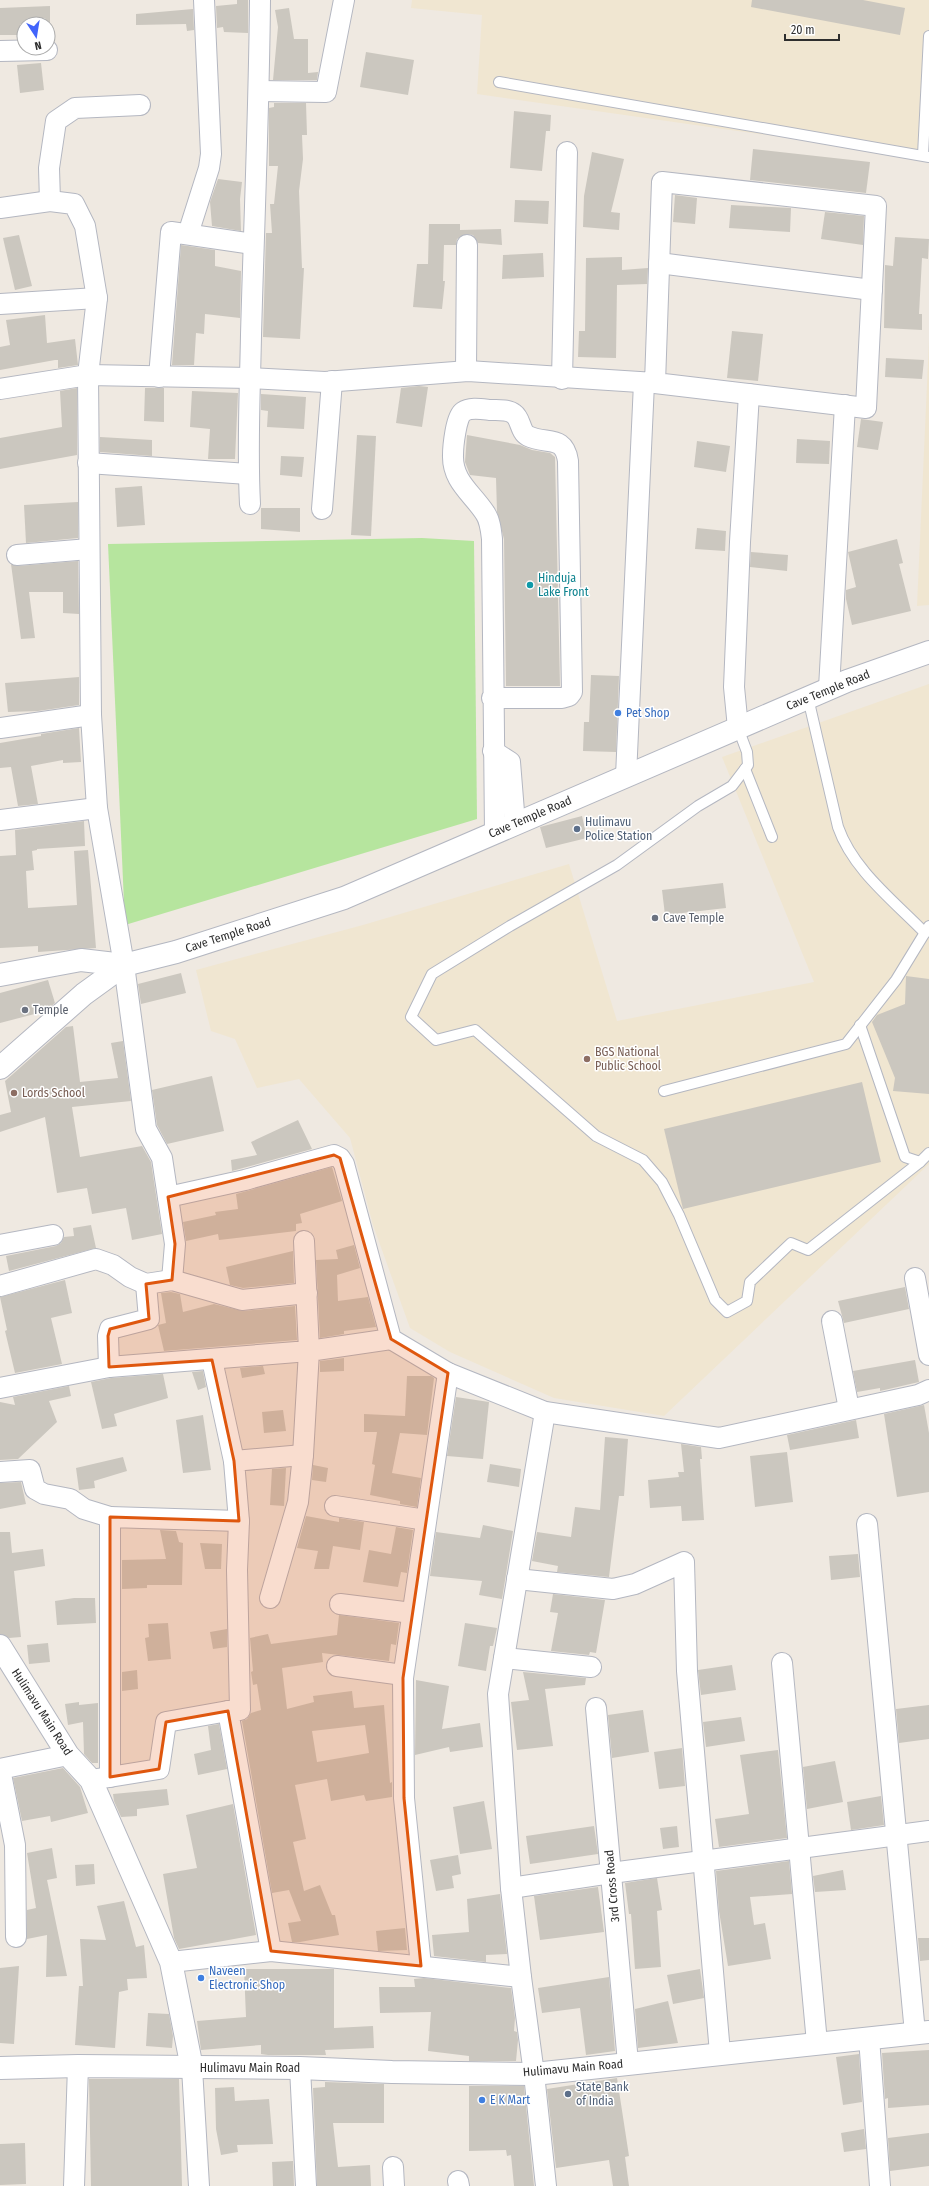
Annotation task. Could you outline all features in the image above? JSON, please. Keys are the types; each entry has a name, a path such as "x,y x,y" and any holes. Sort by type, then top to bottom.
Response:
{"street":[{"path":"188,234 209,168 211,154 204,0"},
{"path":"250,504 248,474 253,244 259,91 260,0"},
{"path":"259,91 326,92 344,0"},
{"path":"0,51 16,51"},
{"path":"50,201 49,168 56,121 75,108 140,105"},
{"path":"562,379 567,152"},
{"path":"0,389 88,375 250,378 332,382 466,371 562,379 649,383 866,408 876,206 662,182 659,263 649,383 626,776"},
{"path":"0,208 50,201 74,204 85,226 97,298 88,375 91,715 97,808 124,965 146,1129 162,1158 175,1244 172,1280"},
{"path":"159,377 171,232 253,244"},
{"path":"466,371 467,245"},
{"path":"659,263 872,290"},
{"path":"0,304 97,298"},
{"path":"322,509 332,382"},
{"path":"738,728 734,687 740,542 749,394"},
{"path":"829,688 845,405"},
{"path":"492,698 562,698 568,696 572,692 568,461 564,447 558,443 528,436 524,433 514,414 508,411 471,409 458,416 453,456 458,481 485,513 490,524 492,539 492,698 495,832"},
{"path":"88,463 248,474"},
{"path":"17,555 89,549"},
{"name":"Cave Temple Road","path":"0,975 81,960 124,965 176,952 344,898 829,688 929,652"},
{"path":"0,728 91,715"},
{"path":"493,751 510,762 515,824"},
{"path":"0,820 97,808"},
{"name":"Cave Temple Road","path":"0,1068 84,994 124,965"},
{"path":"168,1197 238,1181 334,1155 340,1158 344,1164 391,1339"},
{"path":"0,1245 53,1235"},
{"path":"270,1598 298,1502 303,1455 309,1351 304,1241"},
{"path":"0,1286 96,1260 113,1265 130,1277 146,1284 172,1280 242,1300 307,1294"},
{"path":"915,1278 929,1355"},
{"path":"109,1367 108,1336 110,1329 149,1319 146,1284"},
{"path":"832,1321 849,1409"},
{"path":"0,1388 109,1367 212,1360 309,1351 391,1339 448,1373 545,1412 719,1438 918,1395 929,1390"},
{"path":"110,1517 100,1778 159,1770 166,1722 240,1710 237,1570 239,1521 234,1461 212,1360"},
{"path":"421,1966 404,1798 403,1675 448,1373"},
{"path":"545,1412 498,1694 511,1888 546,2186"},
{"path":"234,1461 303,1455"},
{"path":"0,1472 30,1470 35,1489 44,1494 70,1499 84,1509 110,1517 239,1521"},
{"path":"335,1506 426,1520"},
{"path":"867,1524 896,1835 922,2032"},
{"path":"517,1579 613,1589 630,1586 684,1562 687,1671 720,2053"},
{"path":"340,1604 412,1613"},
{"name":"Hulimavu Main Road","path":"0,1646 68,1755 100,1778 171,1962 192,2068 199,2186"},
{"path":"504,1658 591,1667"},
{"path":"782,1663 817,2043"},
{"path":"337,1666 403,1675"},
{"name":"3rd Cross Road","path":"596,1708 628,2063"},
{"path":"228,1711 272,1951"},
{"path":"16,1937 15,1845 0,1769 68,1755"},
{"path":"511,1888 704,1860 929,1831"},
{"path":"171,1962 272,1951 521,1976"},
{"name":"Hulimavu Main Road","path":"0,2068 78,2066 300,2068 392,2072 534,2074 922,2032"},
{"path":"868,2038 880,2186"},
{"path":"74,2186 78,2066"},
{"path":"300,2068 306,2186"}],"lane":[{"path":"499,82 926,156 929,36"},
{"path":"664,1091 846,1044 896,980 927,929 861,866 844,846 838,827 808,698"},
{"path":"738,728 747,752 748,765 732,786 698,806 617,866 510,926 432,974 411,1017 436,1040 475,1030 596,1136 643,1160 662,1182 679,1215 715,1300 727,1312 747,1301 750,1282 791,1243 808,1250 920,1162 929,1153"},
{"path":"745,768 772,837"},
{"path":"860,1025 905,1157 920,1162"}],"highlighted area":[{"path":"334,1155 340,1158 391,1339 448,1373 403,1678 404,1798 421,1966 271,1951 228,1711 166,1722 159,1769 110,1777 110,1517 239,1521 234,1461 212,1360 109,1367 108,1336 110,1329 149,1319 146,1284 172,1280 175,1244 168,1197"}],"shaded area":[{"path":"412,0 929,0 929,158 477,94 482,15 411,8"},
{"path":"929,340 929,605 917,606"},
{"name":"BGS National Public School","path":"929,684 929,1164 664,1416 554,1398 450,1352 410,1328 373,1225 350,1138 299,1079 257,1088 235,1039 211,1031 196,970 363,925 569,864 617,1021 814,982 722,757"}],"green space":[{"path":"422,538 474,541 477,819 125,925 108,544"}],"building":[{"path":"237,0 248,0 248,33 224,32 223,27 217,28 216,6 237,4"},
{"path":"752,0 863,0 905,8 900,35 751,7"},
{"path":"50,6 50,16 16,16 16,35 0,35 0,8"},
{"path":"289,8 294,39 308,39 308,73 318,72 317,80 273,80 278,27 275,10"},
{"path":"193,9 194,30 187,31 186,24 136,25 136,14"},
{"path":"366,52 414,60 408,95 360,87"},
{"path":"41,63 44,90 20,93 17,65"},
{"path":"274,103 306,103 307,135 302,135 303,159 299,191 302,268 304,268 300,339 263,337 266,233 272,233 270,204 274,204 278,166 269,166 269,108 274,107"},
{"path":"514,111 551,115 550,131 546,131 542,171 510,168"},
{"path":"753,149 870,162 866,193 750,180"},
{"path":"592,152 624,159 611,212 620,213 619,230 583,227 584,196"},
{"path":"218,179 242,182 240,199 241,231 212,226 210,202"},
{"path":"675,195 697,198 695,224 673,222"},
{"path":"515,200 549,201 548,224 514,222"},
{"path":"731,205 791,208 790,232 729,228"},
{"path":"825,212 864,216 863,245 821,239"},
{"path":"429,224 460,224 460,230 501,229 502,245 478,243 473,235 467,234 457,239 456,245 444,245 443,281 445,281 442,309 413,307 417,264 428,264"},
{"path":"19,235 32,286 15,290 3,238"},
{"path":"895,237 929,239 928,259 922,258 919,314 922,314 922,330 884,328 885,265 893,266"},
{"path":"181,245 215,250 215,266 241,271 240,318 205,314 204,334 196,333 194,365 172,365"},
{"path":"543,253 544,277 502,279 503,255"},
{"path":"622,257 622,270 648,268 647,284 617,285 616,358 578,357 579,331 585,331 586,258"},
{"path":"45,315 47,343 75,339 78,365 58,368 58,360 55,360 0,370 0,347 10,345 6,320"},
{"path":"732,331 763,334 758,381 727,378"},
{"path":"886,358 924,360 922,379 885,377"},
{"path":"419,386 428,387 422,427 396,423 401,388"},
{"path":"77,388 77,455 0,469 0,438 62,427 60,391"},
{"path":"145,388 164,388 164,422 144,421"},
{"path":"192,391 238,393 235,459 208,459 210,429 190,427"},
{"path":"261,394 306,397 304,429 267,427 268,411 261,410"},
{"path":"861,419 883,422 878,450 857,447"},
{"path":"357,435 376,436 371,536 351,535"},
{"name":"Hinduja Lake Front","path":"467,435 520,445 532,450 550,453 555,457 560,686 506,686 504,539 497,512 496,478 470,475 465,462"},
{"path":"100,437 152,440 152,456 100,452"},
{"path":"797,439 830,441 829,464 796,463"},
{"path":"697,441 730,446 726,472 694,467"},
{"path":"281,456 304,457 302,477 280,475"},
{"path":"142,486 145,525 117,527 115,488"},
{"path":"78,502 78,538 26,543 24,505"},
{"path":"261,508 300,508 300,532 261,529"},
{"path":"697,528 726,531 725,551 695,549"},
{"path":"897,539 903,563 899,564 911,611 852,625 846,599 846,590 856,587 848,552"},
{"path":"751,552 788,555 787,571 750,567"},
{"path":"78,561 79,614 63,613 63,592 29,592 35,638 21,639 11,564 18,566"},
{"path":"591,675 619,676 616,752 583,751 584,722 589,722"},
{"path":"79,677 79,705 38,711 8,712 5,683"},
{"path":"79,728 81,762 63,763 63,760 31,766 38,804 18,806 11,767 0,768 0,743"},
{"path":"582,816 587,838 546,848 540,827"},
{"path":"84,821 85,846 37,849 32,851 34,870 26,871 28,908 77,905 74,851 88,850 96,948 38,952 38,946 0,948 0,856 16,855 15,830"},
{"path":"723,883 726,908 665,915 662,890"},
{"path":"181,973 186,993 141,1004 138,984"},
{"path":"906,976 929,979 929,1094 893,1091 895,1078 872,1022 877,1015 905,1004"},
{"path":"48,980 55,1003 46,1011 0,1023 0,993"},
{"path":"73,1026 80,1082 118,1078 111,1043 123,1041 131,1101 72,1107 80,1157 142,1146 151,1162 162,1234 132,1240 126,1208 92,1214 87,1188 57,1193 45,1117 0,1132 0,1115 11,1112 5,1081 66,1027"},
{"path":"212,1076 224,1131 167,1144 157,1125 152,1090"},
{"path":"862,1082 881,1162 683,1209 664,1129"},
{"path":"298,1120 312,1149 232,1171 231,1160 257,1155 251,1142"},
{"path":"332,1167 342,1201 300,1214 302,1223 296,1224 296,1231 219,1240 218,1234 186,1241 183,1222 216,1215 215,1212 238,1209 236,1194"},
{"path":"91,1225 96,1248 9,1271 6,1256 56,1246 61,1243 64,1237 74,1236 73,1228"},
{"path":"354,1245 360,1268 337,1275 338,1301 368,1297 376,1327 344,1331 344,1334 320,1338 316,1260 338,1259 336,1250"},
{"path":"293,1251 294,1283 243,1288 230,1285 226,1267"},
{"path":"65,1280 72,1313 51,1318 62,1364 15,1373 5,1331 7,1330 0,1297"},
{"path":"905,1287 909,1309 844,1323 838,1301"},
{"path":"171,1292 180,1294 183,1312 214,1304 243,1311 295,1306 297,1340 164,1351 158,1325 166,1323 161,1293"},
{"path":"344,1358 344,1371 320,1372 320,1361"},
{"path":"915,1360 919,1382 880,1391 880,1388 857,1392 853,1371"},
{"path":"263,1366 265,1374 242,1378 240,1368"},
{"path":"203,1371 206,1387 198,1390 192,1372"},
{"path":"163,1374 168,1398 114,1414 117,1426 102,1429 91,1382 111,1378"},
{"path":"407,1376 431,1376 434,1378 427,1435 400,1433 392,1473 421,1478 417,1507 400,1504 400,1501 370,1495 375,1465 372,1464 377,1432 364,1432 364,1414 405,1416"},
{"path":"69,1386 71,1396 49,1401 57,1422 18,1459 0,1460 0,1402 15,1405 13,1397"},
{"path":"456,1397 489,1402 483,1459 447,1456"},
{"path":"924,1405 929,1433 929,1492 897,1497 884,1414"},
{"path":"283,1410 286,1431 264,1433 262,1412"},
{"path":"203,1415 211,1470 183,1473 176,1420"},
{"path":"856,1420 859,1438 790,1450 787,1435"},
{"path":"605,1437 628,1439 624,1496 619,1496 609,1577 557,1572 558,1566 532,1561 537,1532 571,1537 575,1507 600,1510"},
{"path":"681,1444 701,1447 702,1459 700,1459 704,1520 682,1521 681,1506 650,1508 648,1480 679,1477 678,1472 684,1472"},
{"path":"787,1452 793,1502 755,1507 750,1456"},
{"path":"123,1457 127,1471 94,1481 95,1488 79,1490 76,1468"},
{"path":"490,1464 521,1469 519,1487 487,1482"},
{"path":"313,1465 328,1468 326,1482 312,1480"},
{"path":"286,1468 284,1506 270,1505 272,1469"},
{"path":"21,1482 26,1504 0,1509 0,1483"},
{"path":"306,1516 339,1522 339,1518 364,1522 360,1550 333,1546 329,1569 314,1569 318,1551 297,1548"},
{"path":"483,1525 513,1531 502,1599 479,1595 482,1581 430,1576 436,1532 480,1538"},
{"path":"396,1527 413,1530 407,1573 401,1572 398,1587 363,1582 369,1550 391,1554"},
{"path":"160,1530 176,1531 179,1542 183,1543 182,1585 147,1585 147,1588 122,1589 122,1560 166,1559"},
{"path":"0,1532 10,1532 12,1553 43,1549 45,1566 14,1571 21,1637 9,1638 0,1634"},
{"path":"200,1543 222,1544 221,1569 205,1569"},
{"path":"858,1554 860,1577 831,1580 829,1556"},
{"path":"553,1594 605,1600 596,1653 590,1652 589,1655 551,1651 558,1613 550,1612"},
{"path":"74,1598 95,1598 96,1623 57,1625 55,1601"},
{"path":"339,1615 399,1623 396,1645 391,1644 389,1661 322,1653 323,1662 282,1668 287,1709 314,1702 313,1696 352,1691 354,1708 384,1705 390,1783 392,1782 392,1797 366,1801 364,1795 331,1801 327,1779 295,1785 306,1839 293,1842 304,1891 320,1885 332,1915 335,1915 339,1935 292,1942 288,1923 301,1921 289,1890 272,1893 242,1721 247,1719 251,1713 261,1710 257,1684 253,1685 251,1672 253,1671 250,1638 268,1634 271,1644 337,1635","holes":["365,1725 369,1753 317,1762 312,1731"]},
{"path":"168,1623 171,1659 148,1661 145,1638 149,1637 148,1624"},
{"path":"465,1623 497,1628 493,1646 490,1646 486,1671 458,1666"},
{"path":"227,1629 227,1647 213,1649 210,1632"},
{"path":"48,1643 50,1662 29,1664 27,1645"},
{"path":"732,1665 736,1690 701,1695 698,1670"},
{"path":"137,1670 138,1689 122,1691 122,1672"},
{"path":"523,1672 586,1678 585,1685 545,1689 553,1746 517,1750 511,1702 529,1700"},
{"path":"416,1680 449,1686 442,1729 480,1723 483,1747 450,1752 449,1747 415,1755"},
{"path":"79,1702 79,1705 98,1703 98,1763 92,1763 84,1754 83,1722 68,1725 65,1704"},
{"path":"929,1705 929,1739 899,1743 896,1709"},
{"path":"643,1710 649,1752 612,1758 608,1715"},
{"path":"741,1717 745,1741 706,1747 703,1722"},
{"path":"219,1724 227,1769 198,1775 194,1754 211,1750 208,1726"},
{"path":"682,1748 685,1786 659,1789 654,1752"},
{"path":"778,1750 787,1838 719,1847 715,1819 749,1814 740,1755"},
{"path":"835,1761 843,1802 807,1809 803,1767"},
{"path":"63,1768 80,1787 88,1813 51,1822 50,1816 22,1821 13,1778"},
{"path":"167,1789 169,1805 137,1809 137,1816 121,1817 114,1801 113,1794"},
{"path":"881,1796 884,1825 851,1830 847,1802"},
{"path":"484,1801 492,1849 460,1854 453,1807"},
{"path":"233,1804 256,1935 179,1949 174,1938 163,1874 197,1868 186,1815"},
{"path":"594,1826 598,1854 530,1864 526,1836"},
{"path":"677,1826 679,1847 663,1849 660,1828"},
{"path":"52,1848 57,1878 47,1880 67,1976 46,1977 47,1935 27,1939 27,1910 36,1908 27,1853"},
{"path":"458,1855 461,1874 452,1876 454,1888 436,1891 430,1860"},
{"path":"789,1861 792,1894 750,1897 754,1925 765,1923 771,1959 728,1966 719,1911 716,1871"},
{"path":"94,1864 95,1884 76,1886 75,1865"},
{"path":"843,1870 846,1890 815,1892 813,1876"},
{"path":"657,1878 662,1910 657,1911 661,1967 635,1969 631,1914 629,1914 625,1883"},
{"path":"598,1887 604,1932 540,1940 534,1896"},
{"path":"500,1894 507,1954 486,1955 486,1962 434,1956 432,1935 469,1932 467,1899"},
{"path":"124,1901 136,1947 144,1945 147,1978 127,1979 128,1990 119,1992 115,2048 75,2045 79,1986 83,1986 80,1939 106,1940 97,1906"},
{"path":"405,1928 407,1950 378,1951 376,1931"},
{"path":"918,1938 929,1938 929,1960 920,1961"},
{"path":"19,1966 14,2044 0,2043 0,1968"},
{"path":"244,1969 334,1969 334,2028 373,2026 374,2048 325,2050 326,2055 261,2054 261,2045 201,2050 197,2021 246,2017"},
{"path":"700,1969 704,1998 673,2004 667,1975"},
{"path":"609,1977 615,2051 586,2055 580,2008 542,2013 538,1988"},
{"path":"424,1978 511,1988 515,2018 514,2031 517,2032 518,2040 516,2061 469,2061 469,2056 428,2051 431,2012 380,2013 379,1987 415,1987 414,1979"},
{"path":"668,2001 678,2043 638,2048 635,2009"},
{"path":"148,2013 169,2014 173,2036 172,2048 146,2046"},
{"path":"929,2050 929,2105 888,2108 888,2098 885,2099 882,2053"},
{"path":"859,2054 862,2102 843,2105 836,2057"},
{"path":"617,2078 629,2156 625,2157 629,2186 613,2186 609,2160 556,2168 547,2089"},
{"path":"89,2079 179,2079 182,2186 91,2186"},
{"path":"325,2082 384,2084 384,2123 333,2123 338,2167 370,2165 371,2186 317,2186 313,2088 325,2087"},
{"path":"469,2086 524,2086 534,2186 514,2186 511,2155 507,2156 506,2150 469,2151"},
{"path":"234,2087 235,2101 269,2099 273,2144 237,2145 238,2152 221,2155 216,2129 215,2088"},
{"path":"864,2129 866,2149 844,2152 841,2133"},
{"path":"929,2133 929,2166 890,2171 888,2138"},
{"path":"25,2143 26,2184 0,2185 0,2144"},
{"path":"293,2161 294,2186 273,2186 272,2162"}],"place":[{"name":"Hinduja Lake Front","path":"530,585"},
{"name":"Pet Shop","path":"618,713"},
{"name":"Hulimavu Police Station","path":"577,829"},
{"name":"Cave Temple","path":"655,918"},
{"name":"Temple","path":"25,1010"},
{"name":"BGS National Public School","path":"587,1059"},
{"name":"Lords School","path":"14,1093"},
{"name":"Naveen Electronic Shop","path":"201,1978"},
{"name":"State Bank of India","path":"568,2094"},
{"name":"E K Mart","path":"482,2100"}]}
